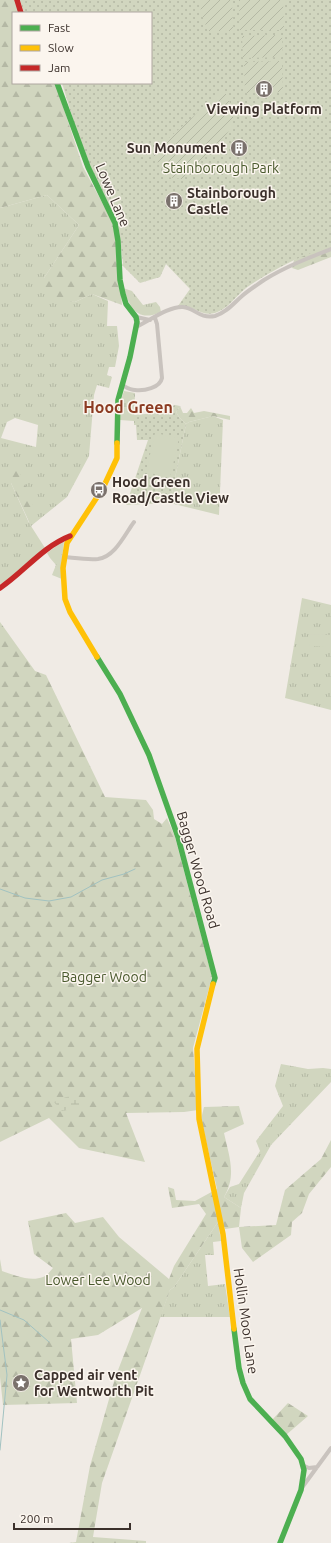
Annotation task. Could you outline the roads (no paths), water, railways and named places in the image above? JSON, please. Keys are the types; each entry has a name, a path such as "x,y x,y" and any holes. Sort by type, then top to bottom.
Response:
{"street":[{"path":"17,0 21,12"},
{"name":"Lowe Lane","path":"57,84 88,167 115,223 122,289 126,304 136,317"},
{"path":"136,328 175,307 185,307 198,315 215,316 231,306 264,280 296,262 331,249"},
{"path":"0,588 25,570 50,547 70,536 103,488 117,458 118,400 136,328 136,317 150,320"},
{"path":"122,386 135,390 156,387 161,382 160,355 155,318"},
{"path":"63,557 103,558 115,549 134,522"},
{"name":"Bagger Wood Road","path":"70,536 63,557 65,599 67,607 120,694 149,755 178,836 215,978 197,1049 199,1119 217,1209"},
{"name":"Hollin Moor Lane","path":"217,1209 223,1234 227,1276 242,1383 250,1399 285,1436 301,1459 303,1475 301,1490 285,1526 280,1543"},
{"path":"301,1490 331,1448"},
{"path":"302,1465 309,1468 317,1467"}],"waterway":[{"path":"0,889 25,898 49,901 71,897 102,880 124,874 135,869"},
{"path":"0,1310 24,1320 49,1342"},
{"path":"0,1320 7,1375 0,1450"}],"place":[{"name":"Viewing Platform","path":"264,89"},
{"name":"Sun Monument","path":"239,148"},
{"name":"Stainborough Castle","path":"174,201"},
{"name":"Hood Green Road/Castle View","path":"99,490"},
{"name":"Capped air vent for Wentworth Pit","path":"21,1383"}],"district":[{"name":"Hood Green","path":"128,407"}],"park label":[{"name":"Stainborough Park","path":"221,168"},
{"name":"Bagger Wood","path":"104,977"},
{"name":"Lower Lee Wood","path":"98,1280"}]}
